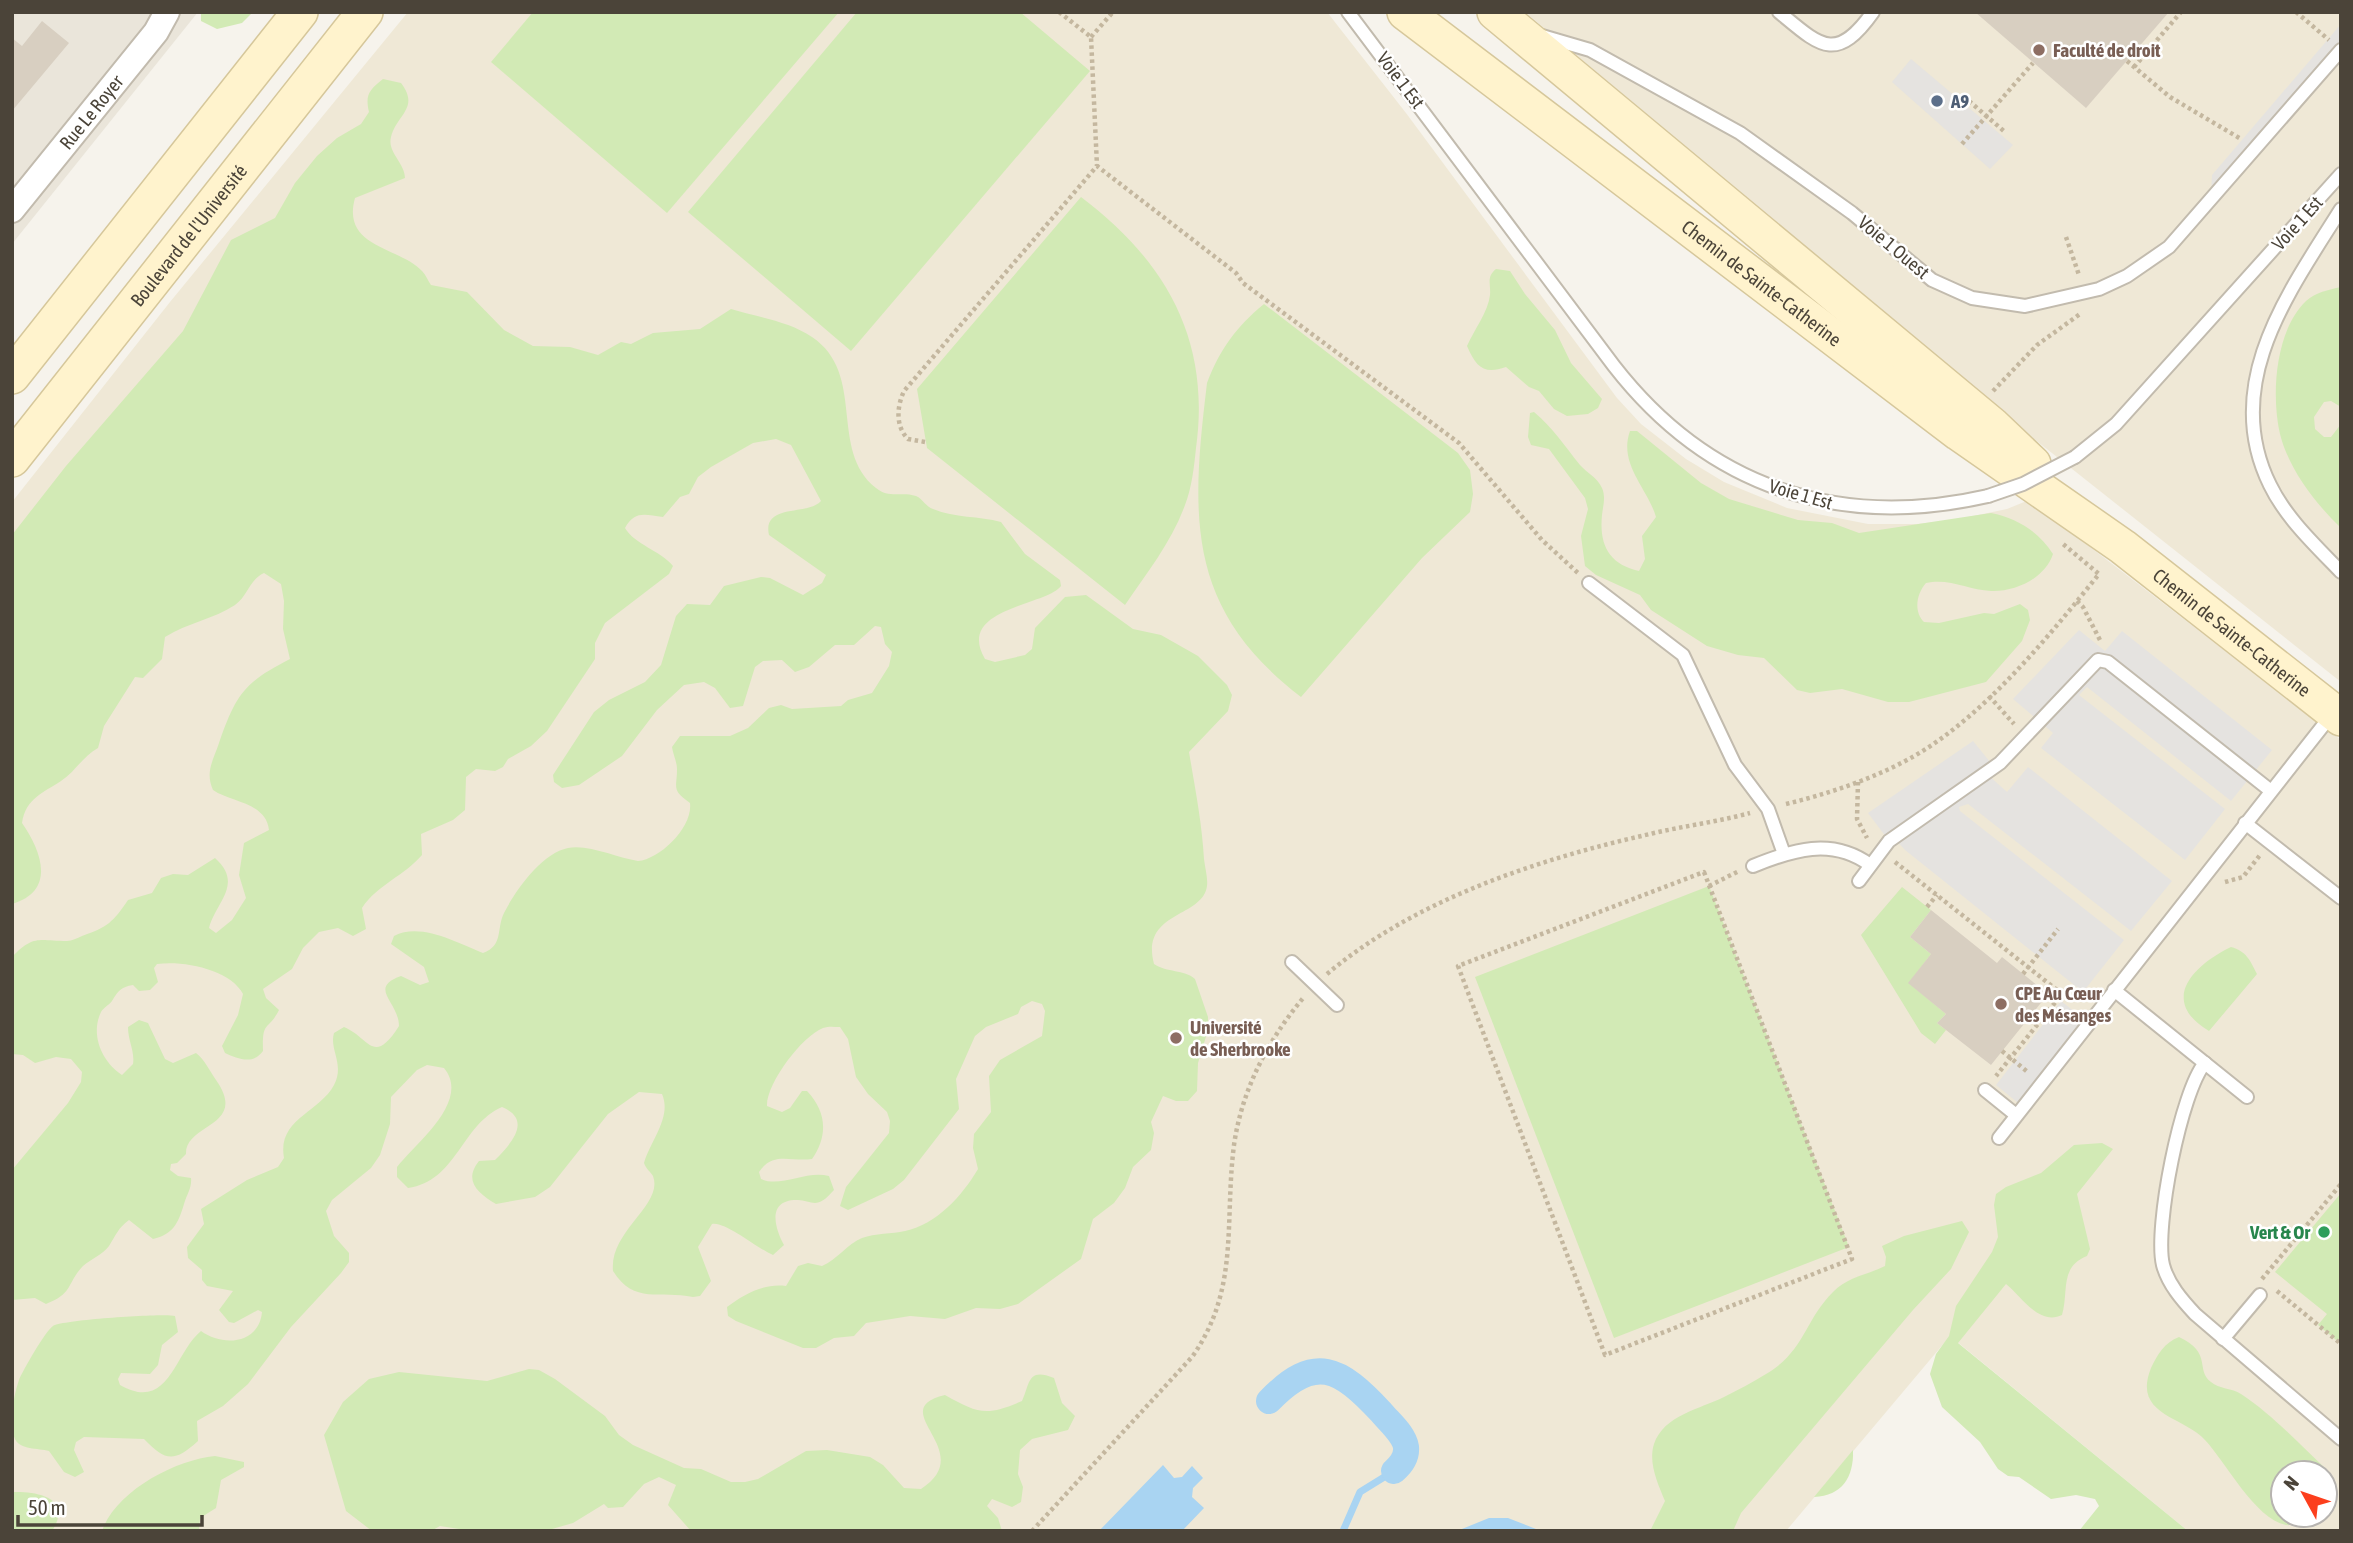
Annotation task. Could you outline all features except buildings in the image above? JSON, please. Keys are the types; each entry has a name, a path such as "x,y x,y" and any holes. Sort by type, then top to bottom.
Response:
{"main road":[{"path":"12,376 300,12"},
{"name":"Boulevard de l'Université","path":"12,459 365,12"},
{"name":"Chemin de Sainte-Catherine","path":"1405,12 1959,433 2123,547 2337,715"},
{"name":"Chemin de Sainte-Catherine","path":"1504,20 1992,425 2123,547"}],"street":[{"name":"Rue Le Royer","path":"12,211 156,32 167,12"}],"lane":[{"name":"Voie 1 Est","path":"1349,12 1614,366 1649,407 1675,431 1740,473 1784,491 1821,501 1899,509 1988,496 2023,484 2074,457 2116,424 2341,174"},
{"path":"1779,12 1817,41 1832,45 1849,41 1873,12"},
{"name":"Voie 1 Ouest","path":"1504,20 1590,50 1732,129 1818,187 1914,267 1947,288 1980,300 2025,306 2099,289 2127,276 2169,247 2341,50"},
{"path":"2341,209 2270,327 2258,365 2253,412 2258,453 2270,486 2295,522 2341,572"},
{"path":"1589,583 1683,655 1735,765 1768,809 1784,853"},
{"path":"1859,881 1893,837 2000,764 2098,660 2108,663 2271,791"},
{"path":"1999,1138 2245,823 2337,715"},
{"path":"2245,823 2341,898"},
{"path":"1753,866 1798,849 1821,848 1856,855 1870,864"},
{"path":"1292,962 1337,1005"},
{"path":"2114,990 2247,1097"},
{"path":"2205,1063 2196,1074 2176,1146 2165,1202 2161,1254 2164,1268 2180,1298 2223,1339 2341,1439"},
{"path":"1985,1090 2016,1115"},
{"path":"2223,1339 2260,1294"}],"path":[{"path":"1059,12 1091,37"},
{"path":"926,442 908,439 900,426 898,407 904,391 1097,166 1091,37 1113,12"},
{"path":"2134,67 2181,12"},
{"path":"2296,12 2320,32"},
{"path":"2127,61 2170,97 2236,134"},
{"path":"1962,144 2033,63"},
{"path":"1969,102 2005,132"},
{"path":"1097,166 1236,273 1243,283 1459,443 1542,540 1589,583"},
{"path":"2066,237 2081,280"},
{"path":"1987,398 2037,345 2063,324 2089,310"},
{"path":"1464,462 1472,456"},
{"path":"1782,805 1858,782 1926,749 1950,732 1989,696 2099,574"},
{"path":"2077,601 2084,607 2105,651"},
{"path":"1989,696 2017,727"},
{"path":"1858,782 1857,819 1867,838"},
{"path":"1032,1531 1192,1357 1208,1331 1226,1281 1233,1155 1242,1108 1270,1043 1315,984 1373,940 1484,886 1577,853 1756,812"},
{"path":"2215,892 2223,882 2243,877 2266,847"},
{"path":"1892,860 2062,994 1994,1079"},
{"path":"1709,886 1753,866"},
{"path":"1704,872 1709,886 1853,1259 1605,1355 1458,966 1704,872"},
{"path":"1927,907 1937,895"},
{"path":"2023,974 2058,929"},
{"path":"2003,1051 2011,1058"},
{"path":"2341,1184 2262,1279 2341,1344"}],"shaded area":[{"path":"12,12 198,12 12,244"},
{"name":"Université de Sherbrooke","path":"408,12 1327,12 1406,113 1617,398 1641,424 1686,459 1724,482 1787,508 1868,524 1917,524 1954,520 2007,509 2029,500 2341,740 2341,1531 2188,1531 1950,1336 1786,1531 12,1531 12,502 170,302"},
{"path":"1525,12 2341,12 2341,682 2023,430"},
{"path":"2341,24 2341,50 2211,195 2212,175"},
{"name":"A9","path":"1911,59 2013,145 1990,169 1892,82"},
{"path":"2079,630 2105,651 2122,631 2272,750 2231,801 2087,687 2079,695 2225,809 2185,860 2041,748 2053,733 2013,699"},
{"path":"1973,741 1995,768 1987,774 2007,792 2028,767 2172,881 2131,931 1968,804 1959,807 1960,811 2124,940 2083,992 1905,850 1893,837 1889,841 1868,813"},
{"path":"2061,1001 2089,1023 2023,1107 1996,1085"}],"green space":[{"path":"201,12 253,12 242,23 217,29 201,21"},
{"path":"533,12 839,12 667,213 491,62"},
{"path":"857,12 1020,12 1090,71 851,351 688,212"},
{"path":"383,79 401,83 408,99 408,105 390,142 405,178 355,198 353,215 356,227 364,237 412,263 431,285 467,292 504,330 533,346 570,347 598,355 621,342 631,344 653,333 700,329 731,309 783,323 803,332 829,353 838,371 844,391 853,454 862,472 876,488 891,494 916,496 941,512 1001,522 1025,554 1060,580 1061,586 1052,593 1006,611 982,629 979,642 985,659 995,662 1025,655 1032,649 1035,628 1065,597 1086,595 1133,629 1161,635 1198,656 1227,685 1232,695 1228,711 1189,752 1207,886 1203,896 1195,904 1164,924 1156,934 1152,947 1154,964 1195,979 1208,1017 1208,1030 1198,1063 1197,1091 1188,1101 1176,1101 1163,1096 1151,1122 1154,1133 1151,1150 1133,1167 1125,1188 1114,1203 1093,1219 1081,1259 1018,1304 1000,1309 976,1308 945,1319 910,1316 866,1323 854,1336 834,1338 816,1348 803,1348 736,1321 728,1316 727,1307 755,1290 786,1286 798,1266 808,1263 822,1266 862,1238 917,1227 948,1208 978,1169 973,1148 974,1134 991,1112 989,1076 1000,1060 1042,1036 1045,1011 1042,1004 1032,1001 1021,1007 1018,1014 986,1027 975,1036 956,1079 959,1109 904,1180 893,1189 848,1210 840,1206 846,1187 889,1133 890,1121 887,1112 868,1094 856,1077 848,1039 840,1027 823,1028 805,1040 772,1086 767,1106 782,1112 790,1108 802,1091 807,1091 822,1116 821,1142 812,1159 776,1159 759,1172 761,1179 769,1181 811,1175 829,1176 834,1190 818,1202 798,1200 781,1204 777,1209 776,1223 784,1245 773,1255 733,1231 712,1224 698,1247 711,1281 700,1296 693,1297 639,1292 621,1282 613,1271 619,1243 651,1197 654,1187 653,1176 644,1163 663,1120 662,1094 639,1092 608,1114 550,1187 535,1197 496,1204 478,1191 472,1175 479,1161 495,1160 516,1132 516,1119 502,1107 488,1115 477,1126 438,1175 408,1188 397,1177 397,1167 438,1120 451,1094 451,1081 444,1068 427,1065 417,1070 391,1097 390,1124 380,1155 371,1168 332,1200 326,1211 334,1236 349,1253 349,1262 291,1327 248,1384 223,1406 197,1421 198,1441 176,1456 158,1452 144,1439 84,1437 76,1442 74,1450 84,1472 75,1477 64,1472 49,1451 17,1443 13,1433 12,1410 17,1386 34,1352 50,1329 60,1324 153,1315 175,1316 178,1332 162,1345 158,1365 150,1374 121,1373 118,1379 120,1385 136,1392 150,1391 169,1377 201,1331 219,1339 229,1340 239,1339 254,1331 262,1312 258,1310 234,1323 229,1322 219,1310 233,1291 207,1286 202,1280 202,1270 188,1258 187,1247 204,1224 201,1209 247,1180 278,1167 284,1158 287,1134 293,1125 319,1103 334,1085 338,1064 333,1045 334,1033 344,1027 371,1046 383,1045 399,1026 398,1017 385,991 386,986 401,976 420,985 429,982 424,967 391,944 394,936 416,931 439,936 483,953 490,950 497,941 504,913 515,894 539,865 558,851 585,848 638,861 647,859 665,848 681,831 690,812 690,803 676,788 677,766 672,747 680,736 730,736 748,728 769,708 781,705 792,709 841,706 848,700 872,693 889,666 892,652 885,644 881,627 875,626 854,645 835,645 809,667 795,672 782,660 763,661 755,667 743,706 730,708 715,688 704,682 684,685 657,710 622,756 579,785 562,788 554,782 553,775 594,712 609,700 645,682 661,665 676,616 687,604 710,605 724,586 761,577 770,578 803,595 822,583 826,575 769,535 772,518 821,501 791,445 776,439 753,443 711,467 698,477 689,494 680,497 663,517 641,515 633,518 625,528 635,539 668,560 673,566 669,574 605,623 595,643 595,659 547,731 531,746 508,759 503,767 495,771 476,769 466,777 465,810 453,820 421,834 422,855 375,893 362,908 366,929 353,936 338,928 319,932 303,948 292,969 263,989 266,998 279,1010 265,1030 263,1051 259,1055 245,1059 225,1053 222,1046 238,1015 243,994 228,979 206,968 157,964 154,968 158,982 150,990 139,991 133,985 125,987 102,1010 98,1021 98,1039 104,1055 115,1070 122,1075 133,1064 128,1027 139,1020 148,1023 165,1059 173,1063 196,1053 202,1059 224,1095 225,1107 221,1116 188,1144 186,1154 177,1163 171,1164 170,1170 178,1176 191,1178 191,1182 179,1217 170,1231 153,1239 129,1220 106,1249 83,1266 61,1296 46,1304 35,1298 12,1300 12,1170 68,1103 81,1082 82,1072 71,1059 56,1057 35,1063 23,1055 12,1054 12,957 37,940 69,941 98,930 114,919 128,900 152,893 161,878 173,874 188,875 215,858 223,867 228,885 209,928 216,933 232,920 246,898 239,875 244,843 269,830 267,821 255,808 213,790 211,766 231,713 243,692 251,683 290,659 283,629 284,601 281,584 264,573 235,605 165,637 162,659 143,678 135,677 104,726 98,748 66,777 36,797 27,808 22,823 39,857 40,880 35,890 26,898 12,904 12,535 66,466 183,331 231,240 275,218 295,183 317,156 337,138 361,124 369,112 369,93"},
{"path":"1081,197 1137,248 1159,276 1176,306 1189,338 1196,372 1199,409 1194,462 1187,498 1166,544 1125,605 927,448 917,389"},
{"path":"1496,269 1510,271 1555,330 1571,363 1602,399 1598,408 1588,414 1567,416 1554,409 1539,391 1529,387 1506,367 1492,370 1477,364 1467,346 1487,308 1490,278"},
{"path":"2341,287 2341,407 2331,401 2324,402 2314,417 2315,429 2324,437 2331,437 2341,424 2341,528 2313,497 2284,447 2277,418 2276,383 2282,346 2296,314 2314,295"},
{"path":"1264,304 1458,453 1470,470 1473,494 1470,512 1422,558 1301,697 1263,663 1235,629 1216,594 1204,556 1199,517 1199,476 1207,383 1230,339"},
{"path":"1534,412 1600,484 1604,495 1602,535 1608,552 1620,564 1639,571 1645,559 1642,536 1656,517 1631,465 1627,443 1630,431 1637,431 1701,483 1729,499 1798,520 1832,523 1859,533 1991,513 2010,518 2034,533 2053,554 2049,563 2036,577 2001,591 1943,582 1926,583 1920,592 1917,607 1924,622 1939,623 1984,613 1994,614 2020,604 2028,610 2030,620 2022,641 1986,682 1909,702 1888,702 1842,689 1810,693 1797,690 1764,658 1738,655 1707,646 1651,610 1640,595 1596,575 1585,566 1581,536 1588,509 1585,498 1549,449 1531,445 1528,437 1530,413"},
{"path":"1709,886 1849,1247 1614,1338 1475,977"},
{"path":"1902,887 1931,910 1910,937 1931,954 1909,983 1946,1014 1937,1023 1946,1030 1935,1044 1921,1033 1861,935"},
{"path":"2231,947 2247,957 2257,974 2209,1031 2194,1020 2186,1008 2184,996 2194,974 2204,964"},
{"path":"2102,1143 2113,1149 2077,1194 2090,1249 2087,1256 2078,1261 2069,1273 2062,1315 2054,1317 2038,1313 2006,1284 1958,1343 2188,1531 2079,1531 2099,1506 2095,1499 2076,1495 2051,1499 2019,1477 2008,1476 1998,1469 1980,1442 1942,1407 1930,1374 1936,1354 1949,1336 1956,1306 1992,1252 1998,1237 1994,1205 1996,1194 2006,1187 2041,1173 2074,1145"},
{"name":"Vert & Or","path":"2341,1193 2341,1344 2318,1325 2327,1314 2275,1272"},
{"path":"1962,1221 1969,1232 1951,1269 1741,1513 1733,1531 1650,1531 1665,1501 1655,1473 1652,1451 1659,1434 1666,1426 1684,1414 1745,1386 1779,1365 1797,1346 1823,1303 1833,1292 1851,1280 1885,1266 1886,1257 1882,1246 1904,1236"},
{"path":"2179,1337 2189,1343 2200,1355 2206,1377 2211,1382 2237,1392 2253,1402 2315,1459 2269,1459 2269,1516 2241,1488 2205,1440 2163,1413 2148,1396 2147,1384 2151,1368 2170,1342"},
{"path":"529,1369 539,1370 555,1379 605,1416 619,1435 633,1445 684,1468 701,1469 731,1482 758,1479 806,1451 827,1450 870,1457 883,1465 904,1488 921,1489 936,1475 941,1460 938,1447 925,1421 923,1411 928,1402 945,1395 974,1409 999,1409 1022,1401 1031,1379 1039,1375 1054,1378 1062,1403 1075,1416 1068,1430 1032,1439 1020,1450 1018,1474 1023,1487 1021,1502 1012,1507 992,1499 987,1506 998,1518 1002,1531 691,1531 668,1505 676,1485 659,1477 644,1484 623,1507 608,1508 604,1504 573,1523 545,1531 472,1531 440,1526 431,1531 372,1531 346,1511 324,1435 343,1402 369,1379 399,1372 487,1381"},
{"path":"1853,1450 1851,1469 1844,1483 1832,1493 1814,1497"},
{"path":"215,1456 244,1462 244,1467 221,1480 216,1508 200,1518 199,1531 102,1531 109,1516 120,1503 149,1480 182,1464"},
{"path":"12,1492 32,1493 50,1499 58,1511 52,1531 12,1531"}],"water":[{"path":"1163,1465 1174,1478 1182,1477 1192,1466 1203,1478 1193,1488 1192,1497 1204,1508 1182,1531 1099,1531"},
{"path":"1489,1518 1508,1518 1541,1531 1457,1531"}],"waterway":[{"path":"1269,1401 1300,1376 1327,1372 1340,1377 1366,1397 1402,1437 1406,1454 1394,1471"},
{"path":"1343,1531 1360,1492 1394,1471"}],"place":[{"name":"Faculté de droit","path":"2039,50"},
{"name":"A9","path":"1937,101"},
{"name":"CPE Au Cœur des Mésanges","path":"2001,1004"},
{"name":"Université de Sherbrooke","path":"1176,1038"},
{"name":"Vert & Or","path":"2324,1232"}]}
